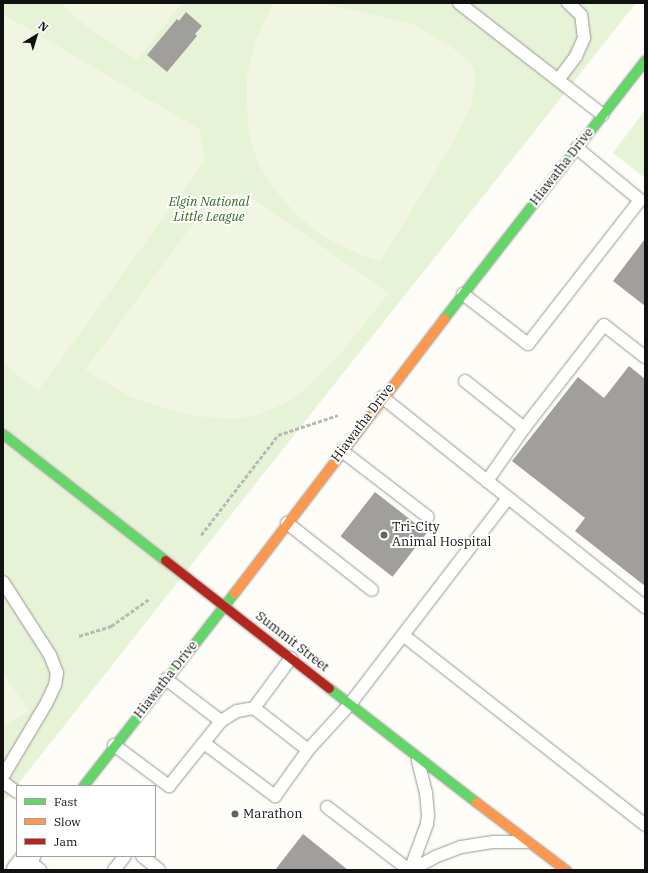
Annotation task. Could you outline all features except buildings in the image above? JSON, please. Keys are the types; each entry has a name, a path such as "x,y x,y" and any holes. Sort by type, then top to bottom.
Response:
{"street":[{"name":"Hiawatha Drive","path":"84,785 224,606 382,397 645,60"},
{"name":"Summit Street","path":"3,434 417,757 566,870"}],"lane":[{"path":"459,3 603,115"},
{"path":"558,80 576,56 584,38 580,15 568,3"},
{"path":"463,294 528,344 533,338 640,200 577,148"},
{"path":"486,480 524,428 604,325 645,357"},
{"path":"465,381 524,428"},
{"path":"382,397 645,607"},
{"path":"342,451 428,517"},
{"path":"204,743 275,796 308,750 350,704 508,498"},
{"path":"287,523 372,590"},
{"path":"3,582 50,655 57,673 55,685 46,704 3,776"},
{"path":"403,635 645,825"},
{"path":"114,745 169,786 221,721 237,711 254,708 291,658"},
{"path":"166,679 221,721"},
{"path":"254,708 308,750"},
{"path":"410,870 427,824 428,815 426,793 417,757"},
{"path":"3,782 16,791"},
{"path":"327,807 410,870"},
{"path":"410,870 435,857 461,847 494,842 528,842"},
{"path":"114,870 124,857"},
{"path":"143,857 159,870"}],"path":[{"path":"201,535 278,435 338,415"},
{"path":"78,636 111,626 150,599"}],"green space":[{"name":"Elgin National Little League","path":"3,3 636,3 16,785 3,803"},
{"path":"62,3 182,3 137,60 90,29 69,12"},
{"path":"273,3 322,3 412,24 450,46 470,62 476,76 471,106 451,146 380,262 345,248 321,235 297,215 277,192 258,163 250,137 247,111 247,74 256,40"},
{"path":"3,14 199,129 205,160 38,391 3,363"},
{"path":"645,110 645,178 613,153"},
{"path":"246,194 389,293 340,354 316,379 290,401 257,415 231,419 195,416 163,408 131,397 85,370 209,202 222,195"},
{"path":"3,673 29,711 3,726"}],"traffic: fast":[{"path":"444,318 645,60"},
{"path":"3,434 165,560"},
{"path":"84,785 234,593"},
{"path":"329,688 476,802"}],"traffic: slow":[{"path":"234,593 444,318"},
{"path":"476,802 566,870"}],"traffic: jam":[{"path":"165,560 329,688"}],"place":[{"name":"Tri-City Animal Hospital","path":"384,535"},
{"name":"Marathon","path":"235,814"}]}
